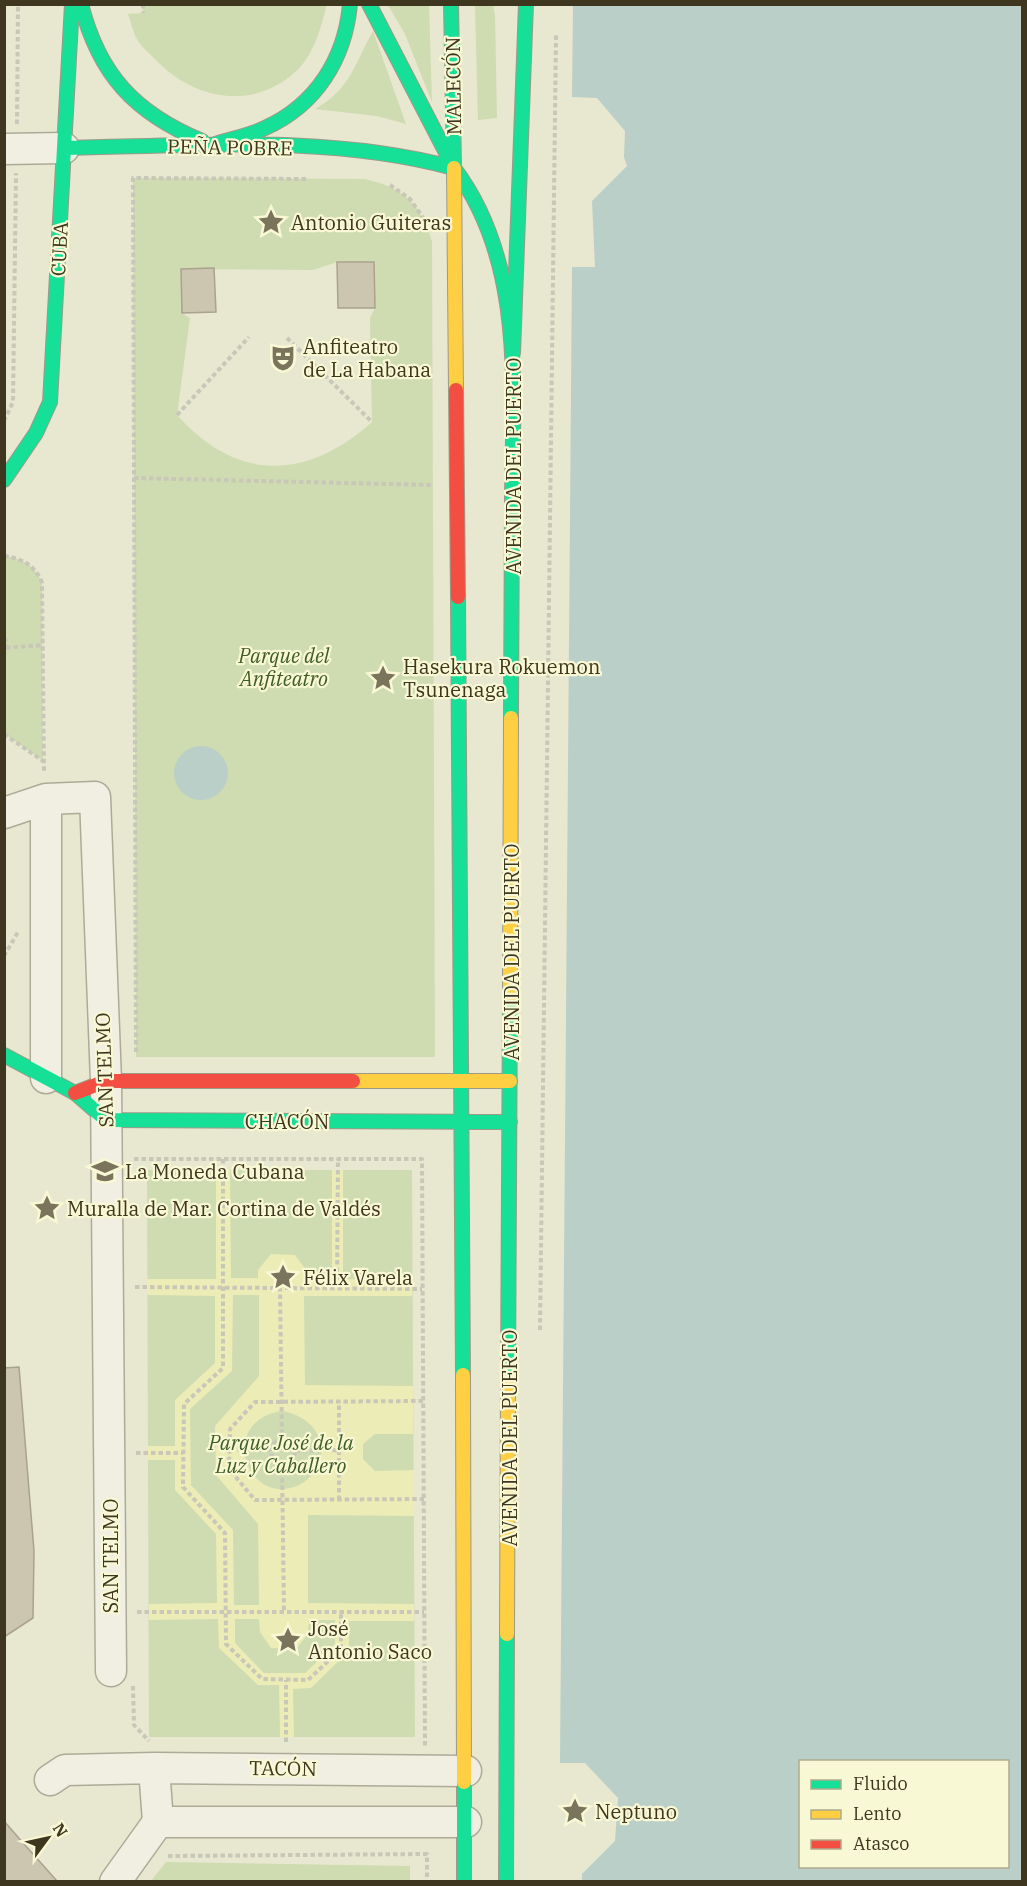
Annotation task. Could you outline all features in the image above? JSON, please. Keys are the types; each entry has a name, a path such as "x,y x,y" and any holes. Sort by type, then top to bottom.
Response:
{"main road":[{"name":"CUBA","path":"4,480 36,433 50,402 72,4"},
{"path":"81,4 88,33 100,61 134,104 171,128 212,145 266,128 309,99 327,77 339,55 349,24 350,4"},
{"path":"369,4 454,168 482,210 498,254 513,353"},
{"name":"MALECÓN","path":"451,4 454,168"},
{"path":"521,4 526,23"},
{"path":"526,4 526,23"},
{"name":"AVENIDA DEL PUERTO","path":"506,1881 501,1769 510,1122 513,353 526,23"},
{"name":"PEÑA POBRE","path":"64,148 212,145 370,150 408,155 454,168"},
{"path":"454,168 471,1771 471,1822 464,1881"},
{"path":"4,1055 75,1093 106,1120"},
{"name":"CHACÓN","path":"75,1093 106,1081 510,1081"},
{"name":"CHACÓN","path":"106,1120 510,1122"}],"street":[{"name":"PEÑA POBRE","path":"10,149 64,148"},
{"name":"SAN TELMO","path":"46,799 95,797 106,1081 122,1675"},
{"path":"4,813 46,799 46,1078"},
{"path":"115,1881 158,1822 156,1756"},
{"name":"TACÓN","path":"50,1780 65,1770 156,1756 286,1768 471,1771"},
{"path":"158,1822 471,1822"}],"path":[{"path":"4,421 13,402 10,149 18,4"},
{"path":"143,4 143,13"},
{"path":"540,1331 556,27"},
{"path":"136,1057 133,178 319,179"},
{"path":"382,183 391,185 410,199 430,232"},
{"path":"177,415 249,337"},
{"path":"287,338 372,422"},
{"path":"433,473 433,497"},
{"path":"134,478 459,484"},
{"path":"4,556 18,558 38,572 42,583 43,761 46,799"},
{"path":"4,638 6,648 4,654"},
{"path":"6,648 42,645"},
{"path":"4,734 43,761"},
{"path":"4,956 21,927"},
{"path":"223,1159 223,1368 184,1404 183,1487 225,1533 226,1644 262,1680 308,1680 341,1649 341,1612"},
{"path":"337,1288 338,1159"},
{"path":"131,1160 422,1159 425,1748 413,1748"},
{"path":"131,1287 422,1289"},
{"path":"280,1287 282,1438"},
{"path":"339,1401 339,1500"},
{"path":"423,1401 255,1402 230,1429 229,1469 255,1500 424,1499"},
{"path":"282,1438 292,1444 295,1451 292,1458 282,1463 275,1460 270,1450 275,1440 282,1438"},
{"path":"230,1449 270,1450"},
{"path":"295,1451 339,1450"},
{"path":"132,1453 183,1453"},
{"path":"282,1463 284,1612"},
{"path":"133,1623 133,1611 424,1612"},
{"path":"122,1675 134,1725 148,1740 156,1756"},
{"path":"286,1680 286,1768"},
{"path":"134,1856 427,1854 427,1881"}],"green space":[{"path":"326,4 326,8 315,43 301,67 277,85 241,96 205,91 187,84 143,48 134,33 128,14 143,13 143,5"},
{"path":"388,5 429,5 432,102 405,34"},
{"path":"475,5 493,5 497,118 478,120"},
{"path":"373,31 406,124 377,116 315,109 327,102 344,84"},
{"name":"Parque del Anfiteatro","path":"133,178 365,179 390,187 409,199 428,228 432,242 435,1057 136,1057","holes":["337,262 375,308 370,318 372,422 347,441 322,455 297,463 272,466 248,462 224,453 200,437 177,415 190,318 182,313 181,269 313,270"]},
{"path":"4,556 28,564 42,583 43,761 5,734"},
{"name":"Parque José de la Luz y Caballero","path":"147,1170 412,1170 415,1737 149,1737"},
{"path":"166,1862 410,1866 410,1881 151,1881"}],"sand":[{"path":"216,1170 230,1170 231,1278 258,1278 258,1270 271,1254 295,1255 307,1271 307,1279 332,1279 332,1170 343,1170 343,1279 413,1280 412,1296 304,1296 305,1385 413,1386 413,1434 375,1434 363,1444 363,1459 375,1471 414,1470 414,1516 308,1515 308,1603 414,1604 414,1621 349,1621 349,1651 311,1688 293,1689 294,1737 280,1737 279,1685 258,1685 219,1648 218,1619 149,1620 149,1604 217,1603 216,1534 175,1490 175,1460 148,1460 148,1446 175,1446 175,1400 215,1363 215,1296 147,1295 147,1279 216,1279","holes":["233,1295 259,1295 259,1376 215,1426 216,1475 258,1524 259,1605 234,1605 233,1530 191,1485 190,1409 232,1371","282,1411 300,1417 314,1428 321,1444 321,1453 317,1467 307,1480 297,1486 279,1489 264,1484 253,1474 246,1460 245,1444 250,1430 262,1418","235,1619 259,1619 260,1632 271,1648 296,1649 308,1634 309,1620 335,1620 335,1644 305,1673 264,1673 235,1643"]}],"water":[{"path":"573,5 1022,5 1022,1881 582,1881 582,1874 615,1841 618,1798 585,1763 560,1763 572,267 595,267 592,201 627,166 624,157 625,131 597,98 572,97"},
{"path":"201,746 211,748 220,754 226,763 228,773 226,783 220,792 211,798 201,800 191,798 182,792 176,783 174,773 176,763 182,754 191,748"}],"building":[{"path":"337,262 374,262 375,308 338,308"},
{"path":"214,268 216,312 182,313 181,269"},
{"path":"19,1367 34,1551 33,1618 4,1637 4,1368"},
{"path":"4,1821 24,1844 57,1881 4,1881"}],"traffic: fast":[{"path":"72,4 64,148 211,144 309,146 407,157 454,168"},
{"path":"81,4 98,51 123,89 157,118 202,141"},
{"path":"212,145 265,128 299,107 313,93 325,78 342,43 350,4"},
{"path":"369,4 454,168"},
{"path":"451,4 454,166"},
{"path":"513,353 526,4"},
{"path":"4,480 36,433 50,402 64,148"},
{"path":"454,168 477,205 493,244 504,285 510,327 513,370 511,718"},
{"path":"458,597 463,1375"},
{"path":"508,1379 510,996"},
{"path":"4,1055 75,1093 106,1120 510,1122"},
{"path":"506,1882 507,1634"},
{"path":"464,1782 464,1882"}],"traffic: slow":[{"path":"454,168 456,390"},
{"path":"510,996 511,718"},
{"path":"353,1081 510,1081"},
{"path":"463,1375 464,1782"},
{"path":"507,1634 508,1379"}],"traffic: jam":[{"path":"456,390 458,597"},
{"path":"75,1093 106,1081 353,1081"}],"place":[{"name":"Antonio Guiteras","path":"271,222"},
{"name":"Anfiteatro de La Habana","path":"283,358"},
{"name":"Hasekura Rokuemon Tsunenaga","path":"383,678"},
{"name":"La Moneda Cubana","path":"105,1171"},
{"name":"Muralla de Mar. Cortina de Valdés","path":"47,1208"},
{"name":"Félix Varela","path":"283,1277"},
{"name":"José Antonio Saco","path":"288,1640"},
{"name":"Neptuno","path":"575,1811"}]}
